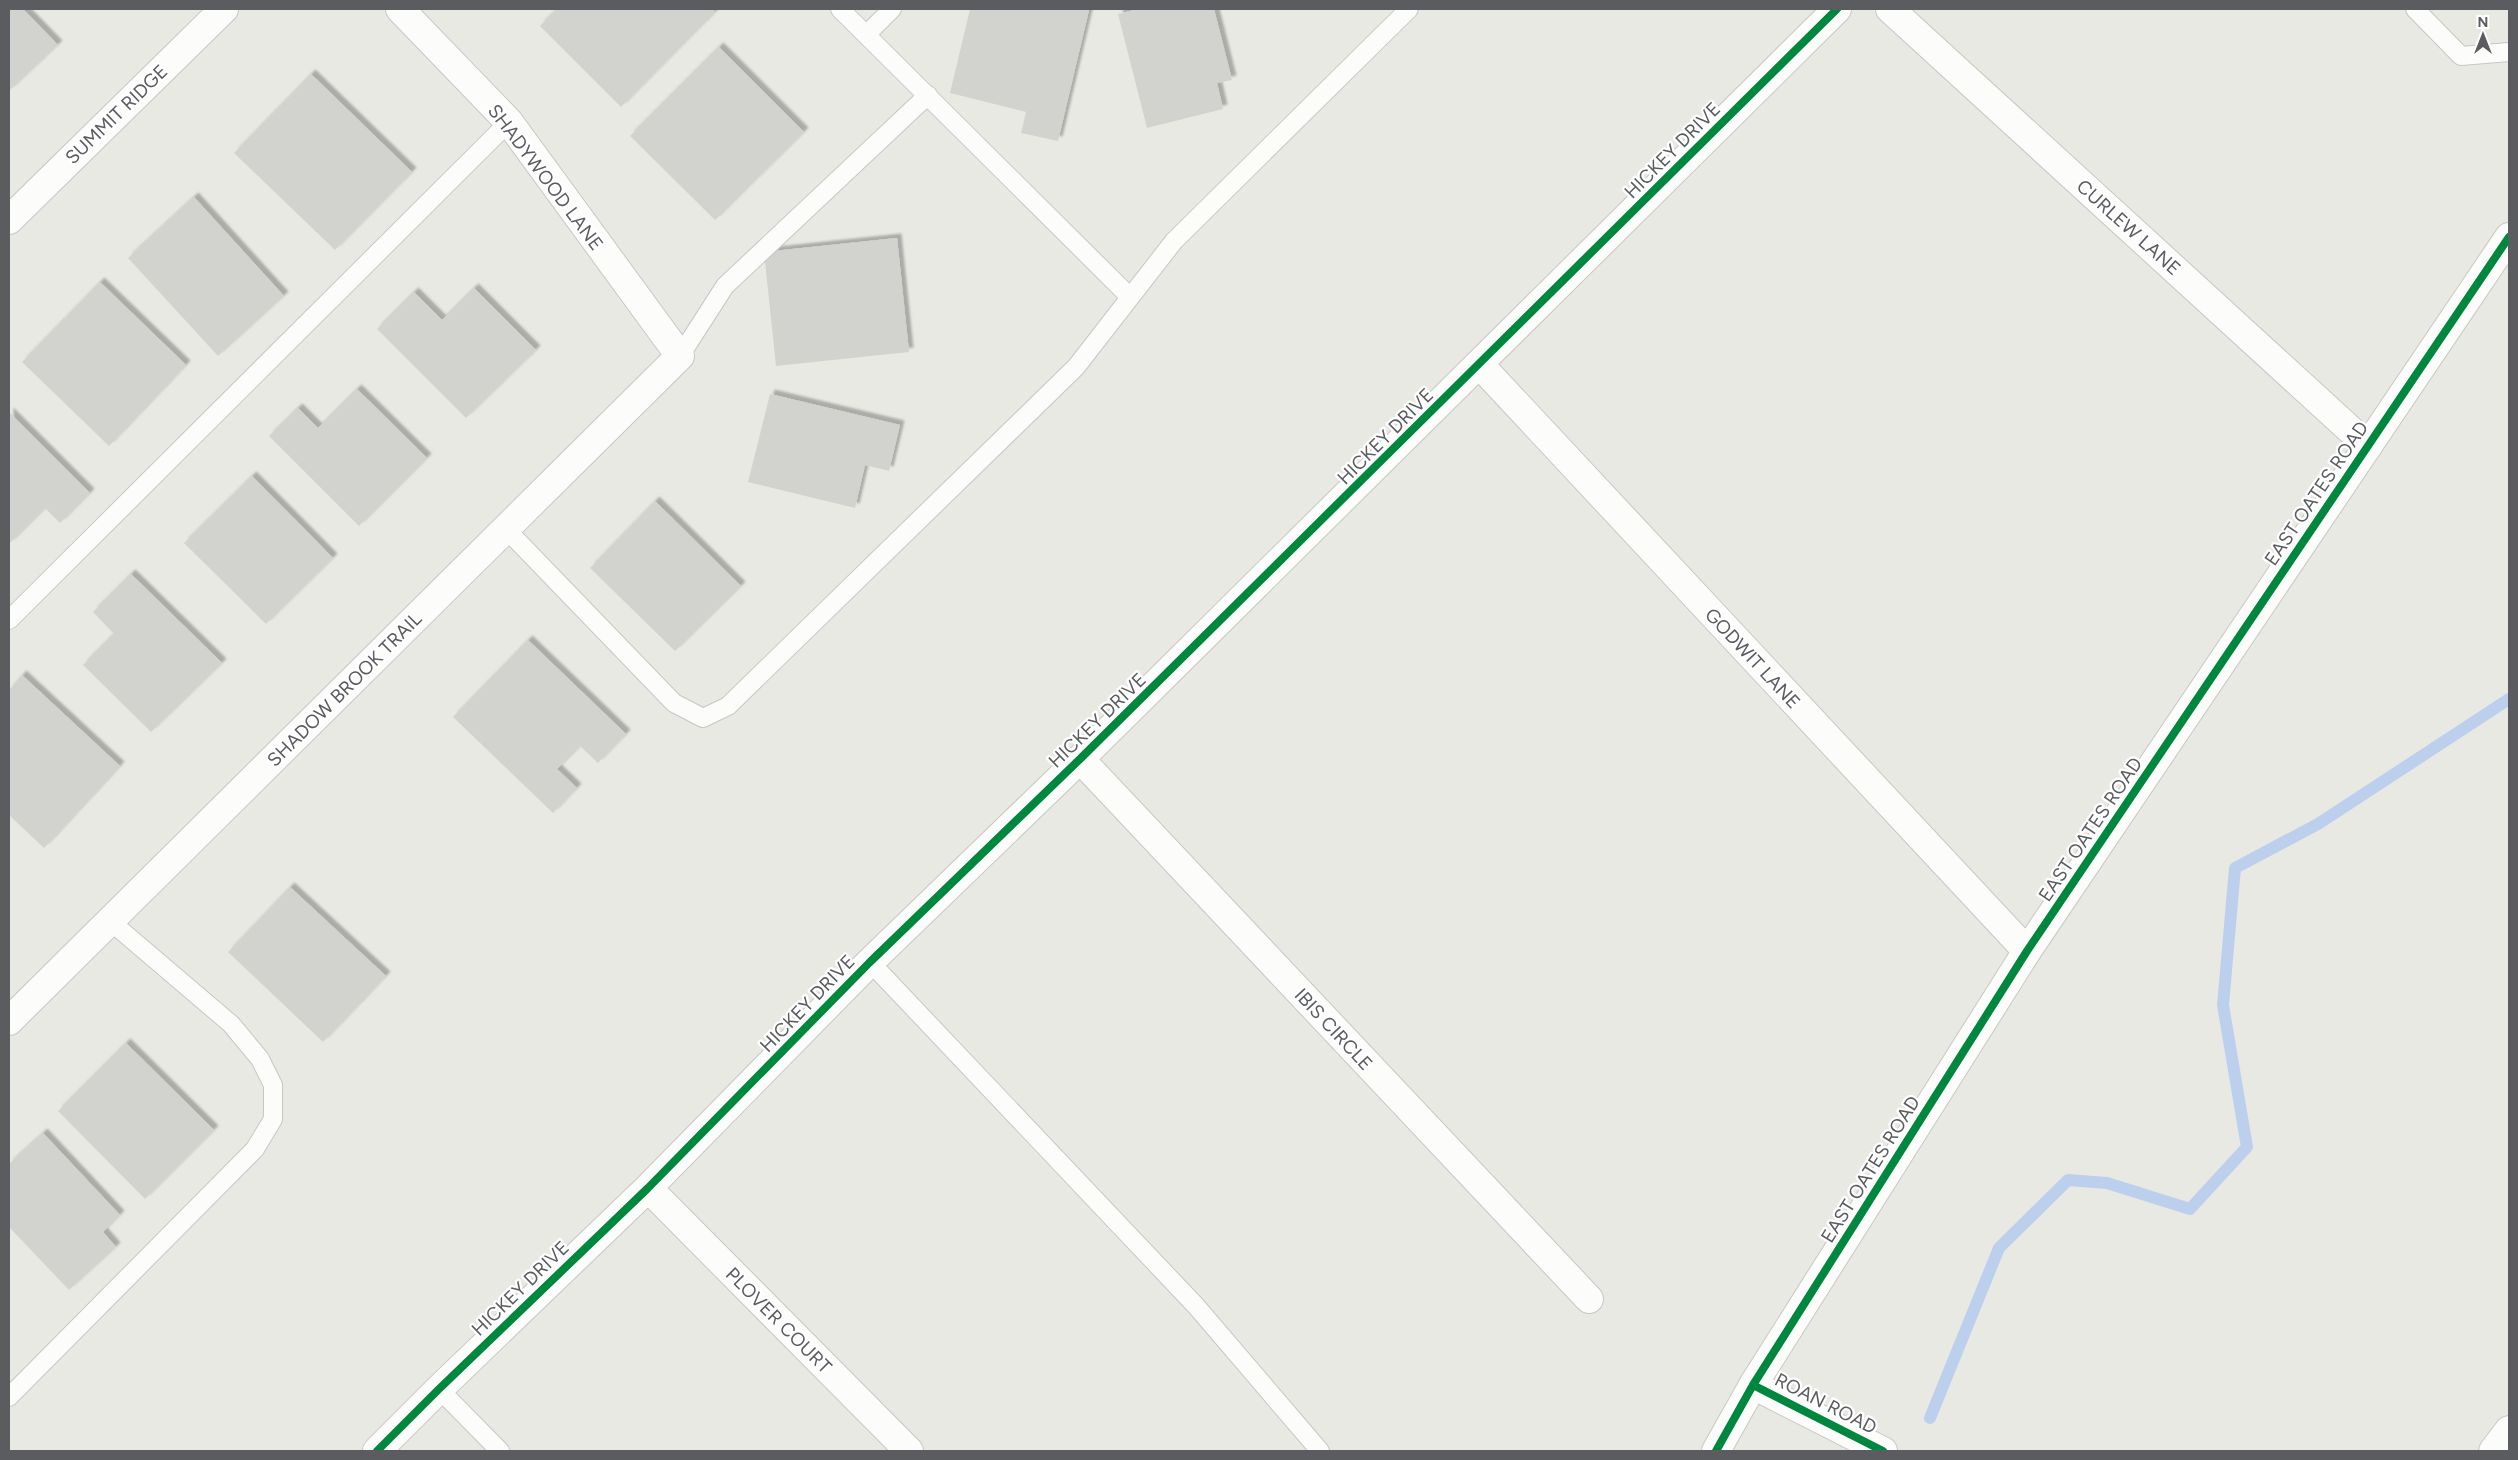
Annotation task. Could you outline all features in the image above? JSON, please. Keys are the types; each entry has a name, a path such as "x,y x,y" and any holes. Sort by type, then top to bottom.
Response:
{"street":[{"name":"SUMMIT RIDGE","path":"9,220 224,9"},
{"name":"SHADYWOOD LANE","path":"400,9 510,122 680,356"},
{"name":"HICKEY DRIVE","path":"377,1451 439,1388 648,1188 870,962 1080,759 1480,366 1837,9"},
{"name":"CURLEW LANE","path":"1890,9 2368,446"},
{"name":"EAST OATES ROAD","path":"1720,1450 1753,1385 2027,951 2509,237"},
{"name":"SHADOW BROOK TRAIL","path":"9,1022 680,356"},
{"name":"GODWIT LANE","path":"1480,366 2027,951"},
{"name":"IBIS CIRCLE","path":"1080,759 1588,1299"},
{"name":"PLOVER COURT","path":"648,1188 909,1451"},
{"name":"ROAN ROAD","path":"1753,1385 1883,1451"},
{"path":"2493,1451 2509,1430"}],"lane":[{"path":"840,9 1129,296"},
{"path":"866,35 892,9"},
{"path":"506,529 674,703 703,718 728,706 1076,368 1129,296 1174,241 1410,9"},
{"path":"2415,9 2461,56 2509,52"},
{"path":"680,356 725,286 928,95"},
{"path":"9,620 510,122"},
{"path":"9,1398 255,1149 273,1119 273,1085 260,1058 231,1024 110,921"},
{"path":"870,962 1196,1306 1320,1451"},
{"path":"439,1388 500,1451"}],"building":[{"path":"9,9 23,9 58,45 9,91"},
{"path":"557,9 712,9 715,12 621,107 540,26"},
{"path":"970,9 1089,10 1058,141 1021,133 1026,112 950,93"},
{"path":"1138,9 1214,9 1232,80 1217,83 1223,109 1147,128 1118,14"},
{"path":"719,47 804,132 715,220 630,136"},
{"path":"311,74 412,172 335,250 234,153"},
{"path":"194,197 284,296 218,356 128,258"},
{"path":"897,238 909,352 776,366 764,252"},
{"path":"100,282 186,365 109,446 22,362"},
{"path":"474,288 536,350 466,418 377,329 414,292 442,320"},
{"path":"357,389 427,458 359,526 269,436 298,408 318,428"},
{"path":"770,394 900,425 889,471 865,465 855,508 748,482"},
{"path":"9,412 90,493 60,523 45,508 9,544"},
{"path":"252,476 333,558 266,624 184,543"},
{"path":"655,501 741,586 675,651 590,568"},
{"path":"131,574 222,663 151,732 83,665 114,634 93,612"},
{"path":"528,640 626,734 598,763 580,746 557,769 577,788 553,813 453,717"},
{"path":"22,675 120,766 44,848 9,815 9,690"},
{"path":"290,887 386,976 323,1042 228,952"},
{"path":"126,1043 214,1130 145,1199 58,1111"},
{"path":"43,1133 120,1215 103,1232 116,1247 69,1290 9,1227 9,1164"}],"waterway":[{"path":"1930,1418 1999,1248 2068,1180 2107,1183 2190,1209 2247,1147 2223,1005 2235,868 2318,824 2509,699"}],"cycle path":[{"path":"377,1451 648,1188 870,962 1080,759 1837,9"},
{"path":"1716,1451 1753,1385 2027,951 2509,237"},
{"path":"1753,1385 1883,1451"}]}
